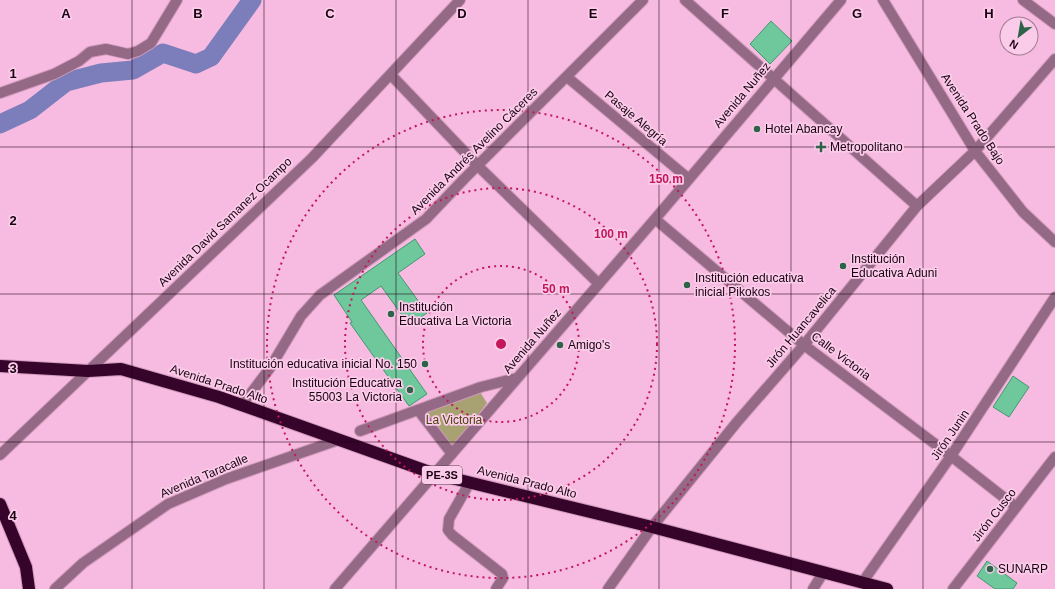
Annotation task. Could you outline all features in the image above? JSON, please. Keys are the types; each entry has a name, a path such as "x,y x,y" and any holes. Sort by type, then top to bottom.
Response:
{"highway":[{"name":"Avenida Prado Alto","path":"0,366 88,371 121,369 219,396 435,474 652,528 862,584 887,589"},
{"path":"0,504 26,567 29,589"}],"street":[{"path":"0,93 54,74 79,61 90,52 106,49 128,54 138,51 151,42 177,0"},
{"name":"Avenida David Samanez Ocampo","path":"0,455 312,158 460,0"},
{"name":"Avenida Andrés Avelino Cáceres","path":"242,405 270,368 301,316 320,295 426,219 643,0"},
{"path":"685,0 917,206"},
{"name":"Avenida Nuñez","path":"335,589 656,219 773,78 841,0"},
{"name":"Avenida Prado Bajo","path":"883,0 975,151 1023,212 1055,242"},
{"path":"1023,0 1055,24"},
{"name":"Jirón Huancavelica","path":"608,589 652,528 737,422 804,345 917,206 975,151 1055,59"},
{"path":"391,75 478,166 600,284"},
{"name":"Pasaje Alegría","path":"567,77 689,179"},
{"name":"Calle Victoria","path":"656,219 804,345 952,456 1016,507"},
{"name":"Jirón Junin","path":"862,584 952,456 1055,297"},
{"path":"360,431 481,387 517,378"},
{"path":"418,410 452,454"},
{"name":"Avenida Taracalle","path":"55,589 83,563 168,504 226,479 338,440"},
{"name":"Jirón Cusco","path":"953,589 1055,457"},
{"path":"470,482 449,519 448,530 452,536 502,574 503,578 496,589"},
{"path":"813,589 823,573"}],"green space":[{"name":"La Victoria","path":"480,392 487,403 454,448 423,412"}],"building":[{"path":"771,21 792,41 770,64 750,44"},
{"path":"415,239 425,254 398,273 427,313 409,325 381,286 361,300 427,394 409,406 350,323 352,322 334,295"},
{"path":"1013,376 1029,387 1009,417 993,407"},
{"name":"SUNARP","path":"987,561 1017,583 1013,589 995,589 977,576"}],"waterway":[{"path":"0,124 30,110 66,82 101,73 133,70 163,53 196,64 211,57 252,0"}],"place":[{"name":"Hotel Abancay","path":"757,129"},
{"name":"Metropolitano","path":"821,147"},
{"name":"Institución Educativa Aduni","path":"843,266"},
{"name":"Institución educativa inicial Pikokos","path":"687,285"},
{"name":"Institución Educativa La Victoria","path":"391,314"},
{"name":"Amigo's","path":"560,345"},
{"name":"Institución educativa inicial No. 150","path":"425,364"},
{"name":"Institución Educativa 55003 La Victoria","path":"410,390"},
{"name":"SUNARP","path":"990,569"}]}
